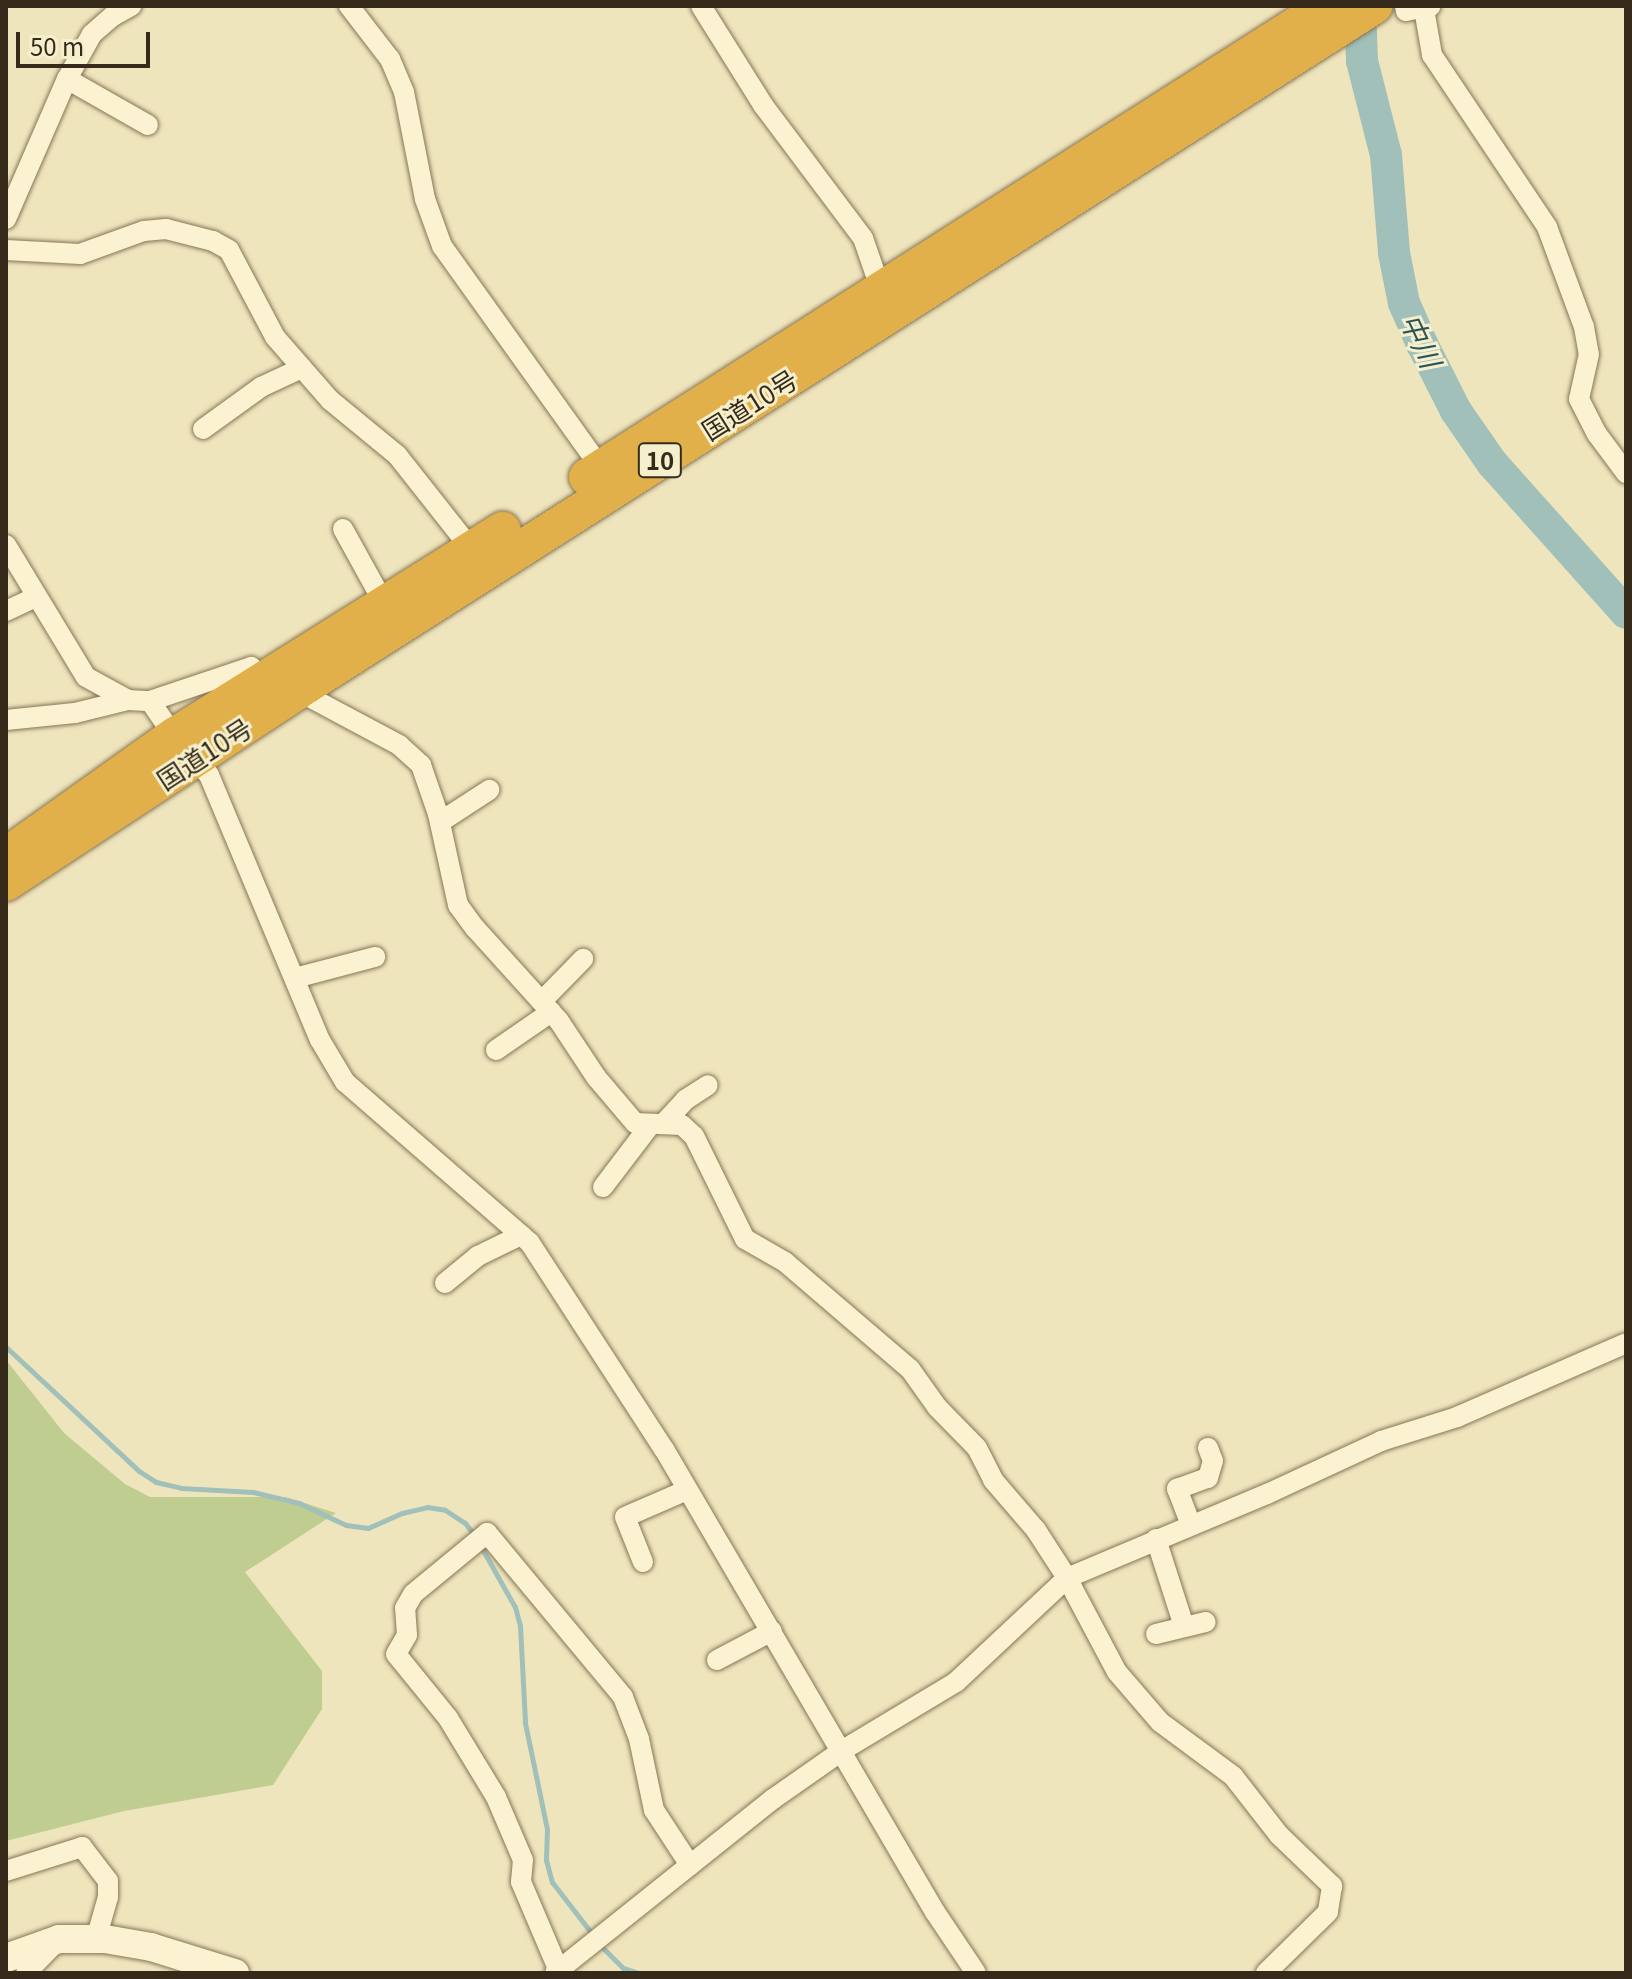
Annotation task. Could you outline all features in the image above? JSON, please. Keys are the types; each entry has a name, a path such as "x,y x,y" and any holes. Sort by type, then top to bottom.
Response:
{"highway":[{"name":"国道10号","path":"6,855 184,748 1316,23 1374,6"},
{"name":"国道10号","path":"281,686 385,605 472,550 608,478"},
{"name":"国道10号","path":"6,883 184,748"}],"street":[{"path":"6,219 67,79 92,34 131,6"},
{"path":"349,6 390,59 404,92 425,199 442,246 608,478"},
{"path":"701,6 763,105 863,238 885,301"},
{"path":"1420,7 1432,55 1547,227 1584,327 1589,354 1579,399 1597,434 1626,473"},
{"path":"67,79 148,125"},
{"path":"6,250 80,254 144,231 166,229 213,241 229,250 275,337 330,400 397,455 472,550"},
{"path":"203,429 261,387 302,368"},
{"path":"343,529 385,605"},
{"path":"6,545 86,677 128,700"},
{"path":"6,611 36,597"},
{"path":"6,720 75,713 128,700 150,701 251,667 281,686 399,745 421,765 440,822 458,905 546,1006 596,1077 635,1123 682,1125 694,1136 745,1239 785,1262 910,1369 937,1407 977,1448 993,1480 1036,1530 1067,1578 1117,1672 1160,1722 1233,1776 1279,1835 1332,1886 1328,1912 1266,1973"},
{"path":"150,701 184,748 209,775 320,1040 345,1082 530,1243 664,1449 843,1750 935,1912 976,1973"},
{"path":"440,822 489,790"},
{"path":"295,978 375,957"},
{"path":"496,1050 546,1006 583,959"},
{"path":"603,1187 657,1124 708,1085"},
{"path":"445,1283 478,1256 521,1235"},
{"path":"690,1865 654,1810 639,1739 623,1697 487,1533 413,1594 405,1608 407,1635 396,1654 448,1718 496,1797 523,1860 521,1882 557,1972 690,1865 843,1750 956,1682 1067,1578 1381,1441 1457,1417 1626,1343"},
{"path":"1191,1525 1177,1489 1208,1478 1213,1461 1208,1448"},
{"path":"643,1562 625,1517 687,1490"},
{"path":"1156,1539 1184,1626"},
{"path":"1156,1634 1206,1622"},
{"path":"717,1660 772,1631"},
{"path":"6,1871 82,1847 108,1881 108,1897 96,1939"},
{"path":"26,1973 59,1939"},
{"path":"6,1958 59,1939 96,1939 151,1947 235,1973"}],"green space":[{"path":"6,1360 64,1433 125,1484 150,1497 285,1497 336,1513 245,1572 322,1671 322,1709 273,1785 124,1811 6,1841"}],"waterway":[{"name":"中川","path":"1360,6 1362,61 1386,155 1394,253 1404,303 1456,411 1492,463 1626,613"},
{"path":"6,1347 139,1471 156,1482 181,1488 253,1492 299,1503 346,1525 368,1528 402,1513 427,1507 445,1510 465,1523 475,1536"},
{"path":"480,1545 515,1607 520,1626 525,1723 547,1829 546,1860 552,1882 593,1935"},
{"path":"599,1944 623,1968 638,1973"}]}
